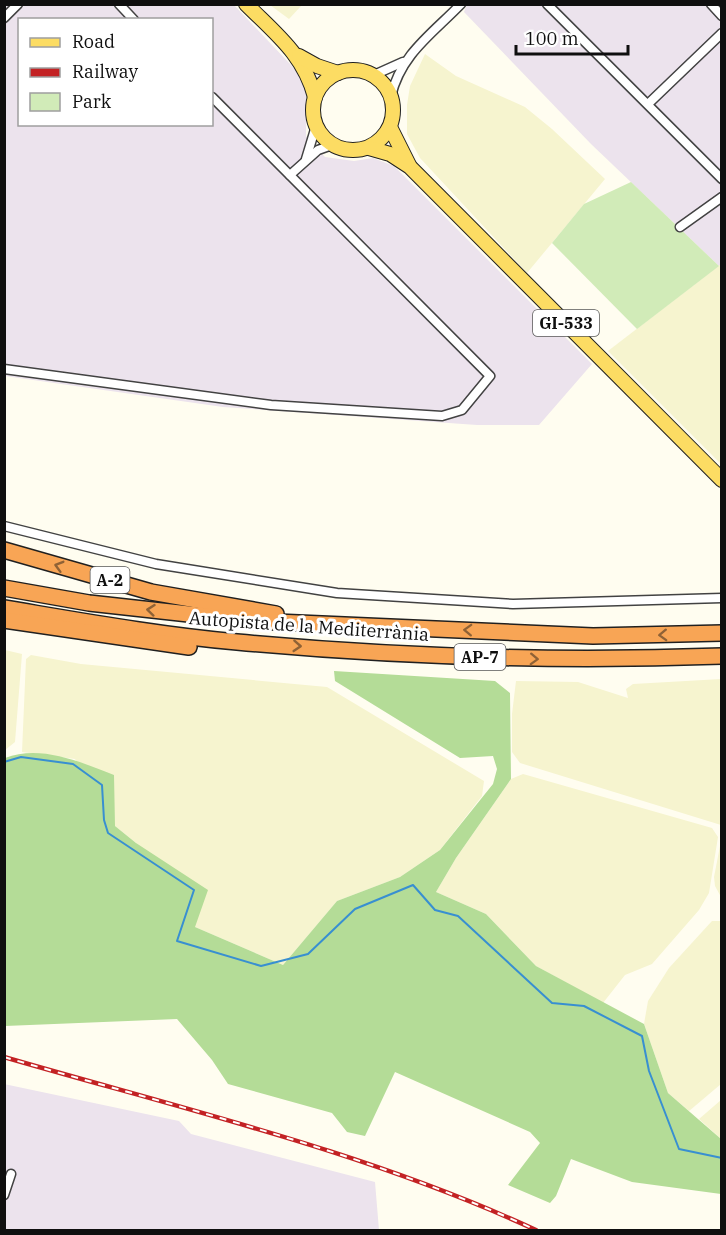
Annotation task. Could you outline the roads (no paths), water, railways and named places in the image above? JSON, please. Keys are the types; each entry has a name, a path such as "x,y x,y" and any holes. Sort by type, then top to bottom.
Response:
{"highway":[{"name":"A-2","path":"4,550 151,592 278,614 313,624"},
{"name":"Autopista de la Mediterrània","path":"4,588 89,603 252,621 593,636 722,633"},
{"name":"Autopista de la Mediterrània","path":"4,608 239,642 540,660 722,656"},
{"path":"4,620 218,650 239,642"}],"main road":[{"path":"246,4 297,55 309,76 315,97"},
{"path":"297,55 317,66 338,72 356,70 374,75 391,96"},
{"path":"332,145 316,126 313,109 315,97 328,78 338,72"},
{"name":"GI-533","path":"391,96 393,116 390,127 410,167"},
{"path":"369,148 378,143 390,127"},
{"name":"GI-533","path":"332,145 353,151 369,148 390,154 410,167 722,480"}],"street":[{"path":"4,18 18,4"},
{"path":"119,4 132,18"},
{"path":"391,96 396,75 403,62 461,4"},
{"path":"547,4 722,179"},
{"path":"711,4 722,16"},
{"path":"648,104 722,33"},
{"path":"374,75 403,62"},
{"path":"4,369 271,405 442,416 462,410 490,376 213,98"},
{"path":"306,159 316,126"},
{"path":"290,175 306,159 332,145"},
{"path":"680,227 722,198"},
{"path":"4,526 156,564 337,593 513,604 722,598"},
{"path":"4,1195 11,1174"}],"waterway":[{"path":"4,762 21,757 73,764 102,785 104,820 108,833 194,890 177,941 261,966 308,954 355,909 413,885 435,910 458,916 552,1003 584,1006 642,1036 649,1071 679,1149 722,1158"}],"railway":[{"path":"4,1057 341,1155 407,1177 536,1230"}]}
